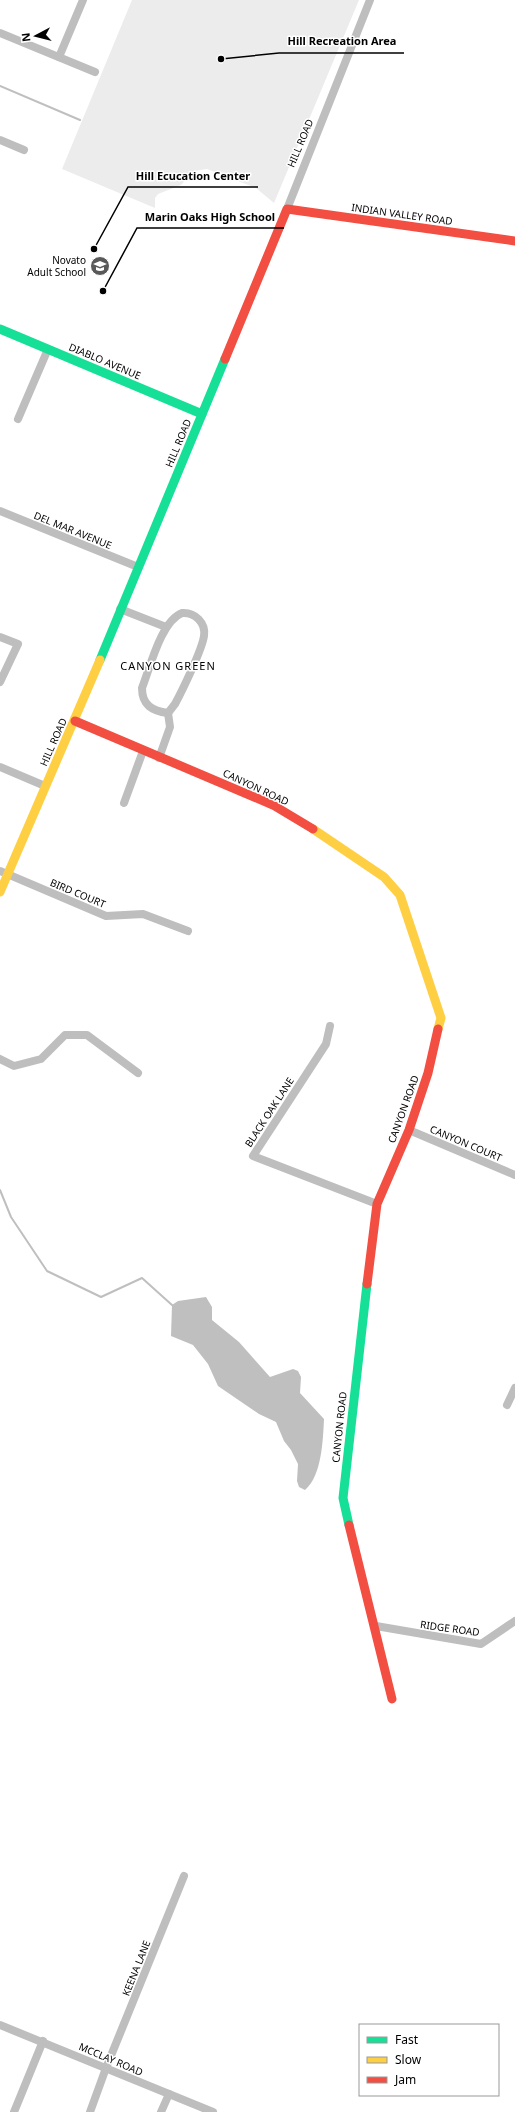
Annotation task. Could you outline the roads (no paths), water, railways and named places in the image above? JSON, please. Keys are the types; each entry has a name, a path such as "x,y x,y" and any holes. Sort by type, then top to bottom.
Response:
{"street":[{"path":"59,57 83,0"},
{"name":"HILL ROAD","path":"0,892 4,873 46,786 75,721 120,608 287,209 370,0"},
{"path":"0,33 95,72"},
{"path":"0,140 24,150"},
{"name":"INDIAN VALLEY ROAD","path":"287,209 515,241"},
{"name":"DIABLO AVENUE","path":"0,329 202,414"},
{"path":"18,419 48,349"},
{"name":"DEL MAR AVENUE","path":"0,511 138,567"},
{"path":"120,608 166,626"},
{"path":"159,758 170,727 168,713 178,698 201,645 204,632 202,622 193,615 187,613 175,616 166,626 142,688 142,697 147,706 168,713"},
{"path":"0,636 18,644 0,682"},
{"name":"CANYON ROAD","path":"75,721 159,758 273,805 333,841 384,877 400,895 441,1018 428,1073 409,1130 377,1204 356,1371 343,1498 376,1626 392,1698"},
{"path":"124,803 143,751"},
{"path":"0,767 46,786"},
{"name":"BIRD COURT","path":"4,873 106,916 143,914 188,931"},
{"name":"BLACK OAK LANE","path":"330,1026 326,1044 253,1156 377,1204"},
{"path":"0,1059 14,1066 41,1059 65,1035 87,1035 138,1073"},
{"name":"CANYON COURT","path":"409,1130 515,1175"},
{"path":"507,1405 515,1388"},
{"name":"RIDGE ROAD","path":"376,1626 481,1644 515,1621"},
{"name":"KEENA LANE","path":"90,2112 106,2068 184,1876"},
{"name":"MCCLAY ROAD","path":"0,2025 43,2041 213,2112"},
{"path":"14,2112 43,2041"},
{"path":"161,2112 169,2094"}],"waterway":[{"path":"0,86 80,120"},
{"path":"0,1190 11,1217 47,1271 101,1297 142,1278 172,1305"}],"place":[{"name":"Hill Recreation Area","path":"221,59"},
{"name":"Hill Ecucation Center","path":"94,249"},
{"name":"Novato Adult School","path":"100,266"},
{"name":"Marin Oaks High School","path":"103,291"}],"district":[{"name":"CANYON GREEN","path":"168,665"}]}
